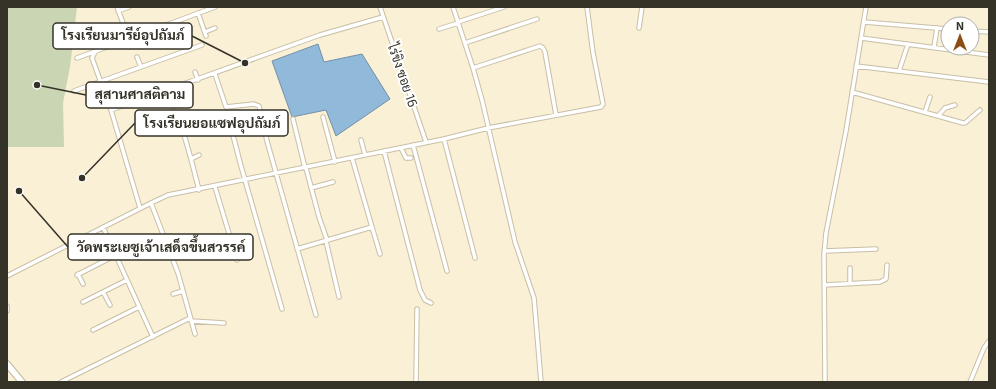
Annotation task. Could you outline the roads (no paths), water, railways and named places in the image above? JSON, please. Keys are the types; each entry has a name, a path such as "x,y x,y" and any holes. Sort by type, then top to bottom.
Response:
{"main road":[{"path":"7,364 22,382"}],"street":[{"path":"129,7 118,9 129,39"},
{"path":"199,7 199,13 206,36"},
{"path":"77,58 215,7"},
{"name":"ไร่ขิง ซอย 16","path":"380,7 426,142"},
{"path":"453,7 482,100 515,242 534,298 541,382"},
{"path":"439,29 504,7"},
{"path":"7,276 168,195 336,162 488,128 603,106 586,7"},
{"path":"639,28 642,7"},
{"path":"825,382 824,251 827,225 844,144 866,7"},
{"path":"111,110 215,74 320,35 383,17"},
{"path":"465,43 537,19"},
{"path":"864,22 940,28"},
{"path":"205,32 215,28"},
{"path":"934,47 936,28"},
{"path":"141,34 145,44"},
{"path":"861,38 989,55"},
{"path":"899,71 908,44"},
{"path":"74,91 202,45"},
{"path":"473,68 540,46 542,47 545,52 556,115"},
{"path":"96,50 92,58 111,110 140,208"},
{"path":"137,57 141,67"},
{"path":"856,66 989,82"},
{"path":"195,72 198,80"},
{"path":"215,74 226,107 254,104 259,106 276,174 316,315"},
{"path":"185,78 187,84"},
{"path":"168,90 173,107"},
{"path":"852,92 965,123 980,110"},
{"path":"925,112 930,97"},
{"path":"938,116 945,108 955,106"},
{"path":"323,117 336,162"},
{"path":"293,119 311,188 327,240 339,297"},
{"path":"229,120 282,308"},
{"path":"173,121 181,124 199,190"},
{"path":"444,139 475,258"},
{"path":"361,140 364,156"},
{"path":"413,145 447,271"},
{"path":"401,148 406,158 411,158"},
{"path":"384,151 420,290 425,300 431,303"},
{"path":"191,159 199,155"},
{"path":"352,158 380,254"},
{"path":"311,188 332,182"},
{"path":"214,187 237,260"},
{"path":"151,203 172,256 195,334"},
{"path":"103,227 153,337"},
{"path":"297,249 372,227"},
{"path":"824,251 876,249"},
{"path":"83,284 78,274 116,255"},
{"path":"825,285 876,282 884,280 886,279 887,265"},
{"path":"850,268 850,284"},
{"path":"82,302 127,280"},
{"path":"173,294 183,291"},
{"path":"103,292 110,305"},
{"path":"7,306 7,311"},
{"path":"93,330 140,307"},
{"path":"416,382 417,309"},
{"path":"61,382 190,320 224,323"},
{"path":"970,382 984,348 989,341"}],"water":[{"path":"318,44 324,62 362,54 390,99 336,136 326,110 292,117 272,61"}],"place":[{"name":"โรงเรียนมารีย์อุปถัมภ์","path":"245,63"},
{"name":"สุสานศาสติคาม","path":"37,85"},
{"name":"โรงเรียนยอแซฟอุปถัมภ์","path":"82,178"},
{"name":"วัดพระเยซูเจ้าเสด็จขึ้นสวรรค์","path":"19,191"}]}
